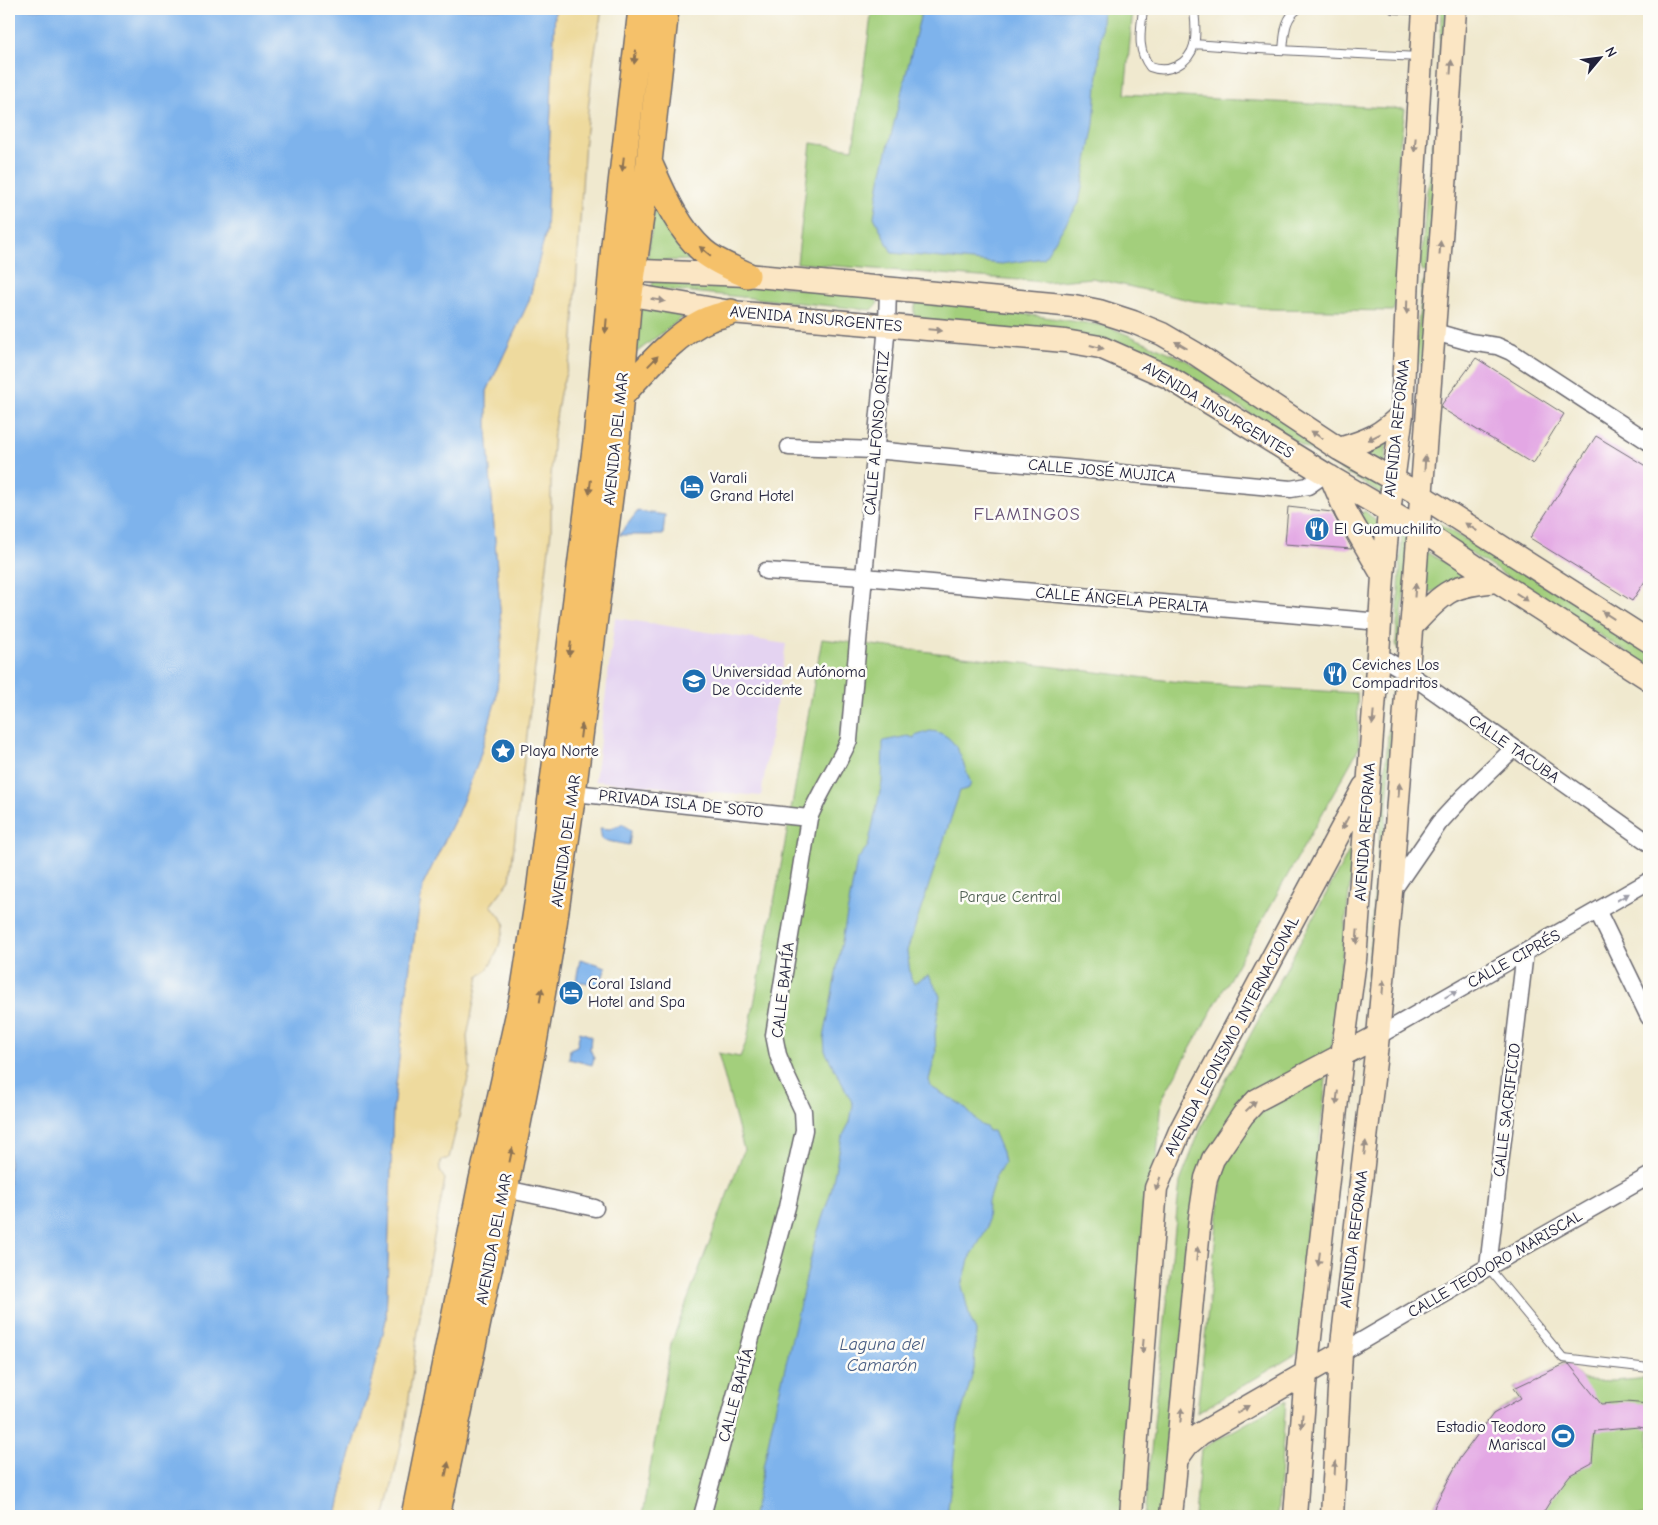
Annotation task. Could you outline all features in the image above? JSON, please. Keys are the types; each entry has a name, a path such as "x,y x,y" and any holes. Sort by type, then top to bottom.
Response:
{"main road":[{"name":"AVENIDA DEL MAR","path":"414,1516 492,1186 522,994 563,792 608,513 628,307 621,282 628,116 641,9"},
{"name":"AVENIDA DEL MAR","path":"563,792 596,441 621,282 649,162 666,9"},
{"name":"AVENIDA REFORMA","path":"1295,1516 1306,1374 1342,1056 1355,960 1383,576 1402,414 1415,144 1424,9"},
{"name":"AVENIDA REFORMA","path":"1332,1516 1341,1353 1378,1036 1391,892 1435,332 1455,9"},
{"path":"1418,114 1448,116"},
{"path":"649,162 663,194 690,237 704,252 747,275"},
{"name":"AVENIDA INSURGENTES","path":"621,282 747,275 1074,306 1099,311 1133,322 1162,334 1193,352 1339,449 1422,496 1649,641"},
{"path":"1408,275 1438,282"},
{"name":"AVENIDA INSURGENTES","path":"621,282 731,312 1065,341 1100,347 1168,377 1328,476 1419,529 1649,679"},
{"path":"620,397 653,361 676,341 708,319 731,312"},
{"path":"1339,449 1376,436 1386,430 1402,414"},
{"path":"1328,476 1346,512 1383,576"},
{"path":"1412,626 1436,602 1450,592 1469,585 1497,581"},
{"name":"AVENIDA LEONISMO INTERNACIONAL","path":"1131,1516 1156,1188 1188,1114 1368,780"},
{"path":"1171,1516 1200,1218 1209,1168 1250,1106 1257,1100 1378,1036"},
{"name":"AVENIDA DEL MAR","path":"437,1516 494,1246 492,1186"},
{"path":"1177,1459 1200,1434 1341,1353"}],"street":[{"name":"CALLE ALFONSO ORTIZ","path":"864,577 887,325 888,288"},
{"path":"1435,332 1470,342 1497,346 1511,352 1649,442"},
{"name":"CALLE JOSÉ MUJICA","path":"789,447 875,450 1291,488 1308,486 1328,476"},
{"name":"CALLE ÁNGELA PERALTA","path":"766,571 864,577 1380,622"},
{"name":"CALLE BAHÍA","path":"702,1516 787,1207 804,1130 803,1111 778,1055 774,1035 809,818 818,796 839,762 849,740 864,577"},
{"name":"CALLE TACUBA","path":"1378,655 1408,673 1649,843"},
{"path":"1391,892 1439,823 1514,748"},
{"name":"PRIVADA ISLA DE SOTO","path":"563,792 809,818"},
{"name":"CALLE CIPRÉS","path":"1378,1036 1598,912 1649,881"},
{"path":"1598,912 1649,1017"},
{"name":"CALLE SACRIFICIO","path":"1488,1267 1525,952"},
{"name":"CALLE TEODORO MARISCAL","path":"1341,1353 1649,1176"},
{"path":"492,1186 595,1208"}],"lane":[{"path":"1143,9 1140,43 1143,56 1150,67 1159,70 1172,69 1190,54 1194,44 1194,9"},
{"path":"1283,50 1285,26 1290,15 1298,9"},
{"path":"1393,9 1424,9"},
{"path":"1194,44 1259,50 1422,57"},
{"path":"1488,1267 1563,1358 1649,1368"}],"shaded area":[{"name":"Universidad Autónoma De Occidente","path":"615,618 786,644 761,796 595,781"}],"green space":[{"path":"872,9 1133,9 1125,94 1405,109 1397,164 1400,291 1393,311 1270,309 1194,301 1092,278 1046,282 797,263 811,143 853,149"},
{"path":"1439,9 1447,9 1439,92 1441,14"},
{"path":"1440,140 1427,272 1423,271 1421,267 1426,199 1433,142"},
{"path":"658,200 698,260 647,261 655,205"},
{"path":"655,276 872,294 878,303 872,310 651,288"},
{"path":"1424,281 1427,283 1423,369 1415,356 1422,285"},
{"path":"918,299 1107,326 1184,359 1395,487 1392,501 1185,373 1107,341 914,320 914,309"},
{"path":"642,300 692,310 637,352 633,346"},
{"path":"1387,440 1385,465 1362,452"},
{"path":"1365,511 1378,523 1378,534 1372,536 1360,514"},
{"path":"1440,524 1516,570 1526,569 1649,646 1649,666 1430,528"},
{"path":"1407,533 1410,539 1398,650 1396,643 1402,534"},
{"path":"1424,551 1460,571 1461,580 1422,596"},
{"name":"Parque Central","path":"822,639 1188,683 1357,693 1359,748 1162,1099 1125,1516 642,1516 671,1344 744,1150 718,1053 740,1057 747,1040"},
{"path":"1397,676 1370,1022 1364,1017 1393,677"},
{"path":"1355,840 1331,1053 1243,1102 1200,1175 1166,1516 1144,1516 1180,1182 1202,1125"},
{"path":"1327,1069 1298,1353 1197,1413 1223,1168 1250,1121"},
{"name":"Estadio Teodoro Mariscal","path":"1567,1363 1582,1380 1614,1381 1649,1378 1649,1516 1432,1516 1435,1505 1460,1458 1493,1414 1520,1398 1514,1388"},
{"path":"1286,1401 1277,1516 1195,1516 1201,1449"}],"sand":[{"name":"Playa Norte","path":"555,9 602,9 593,64 585,139 572,353 560,393 554,430 551,476 551,531 510,880 491,905 505,923 493,960 485,972 479,976 467,1037 470,1070 449,1158 443,1160 440,1165 445,1179 422,1301 405,1427 385,1516 337,1516 349,1460 369,1393 386,1320 393,1109 410,966 423,885 457,815 478,763 496,699 502,637 487,430 487,391 529,301 546,231"}],"water":[{"path":"9,9 555,9 546,231 529,301 487,391 487,430 502,637 496,699 478,763 457,815 423,885 410,966 393,1109 386,1320 369,1393 349,1460 337,1516 9,1516"},
{"path":"922,9 1103,9 1094,124 1079,203 1044,258 1002,264 892,253 874,217 880,180"},
{"path":"638,511 665,515 663,535 619,535"},
{"name":"Laguna del Camarón","path":"930,731 940,733 953,743 958,750 971,783 969,788 960,791 907,951 911,979 914,983 929,975 940,996 935,1034 936,1053 929,1080 931,1087 962,1105 988,1131 993,1131 1002,1152 1004,1163 996,1176 988,1201 987,1228 969,1260 962,1286 970,1318 976,1331 974,1369 958,1425 947,1516 753,1516 775,1410 815,1240 831,1191 842,1137 850,1122 853,1104 825,1051 824,1038 857,860 868,846 882,783 883,741 908,736 914,738"},
{"path":"623,824 631,831 629,845 602,840 600,828 610,829"},
{"path":"580,959 606,967 600,985 576,981"},
{"path":"580,1032 591,1036 590,1049 594,1058 592,1065 569,1059 570,1049 577,1046"}],"building":[{"path":"1476,358 1564,414 1533,464 1441,408"},
{"path":"1596,436 1649,468 1649,575 1632,601 1530,538"},
{"name":"El Guamuchilito","path":"1288,507 1332,512 1352,549 1285,544"},
{"name":"Estadio Teodoro Mariscal","path":"1565,1364 1569,1364 1601,1404 1626,1402 1649,1404 1649,1429 1639,1427 1595,1431 1592,1463 1570,1475 1541,1516 1432,1516 1435,1505 1460,1458 1493,1414 1521,1398 1514,1388"}],"place":[{"name":"Varali Grand Hotel","path":"692,487"},
{"name":"El Guamuchilito","path":"1317,529"},
{"name":"Ceviches Los Compadritos","path":"1335,674"},
{"name":"Universidad Autónoma De Occidente","path":"694,681"},
{"name":"Playa Norte","path":"503,751"},
{"name":"Coral Island Hotel and Spa","path":"571,993"},
{"name":"Estadio Teodoro Mariscal","path":"1563,1436"}],"district":[{"name":"FLAMINGOS","path":"1027,514"}]}
